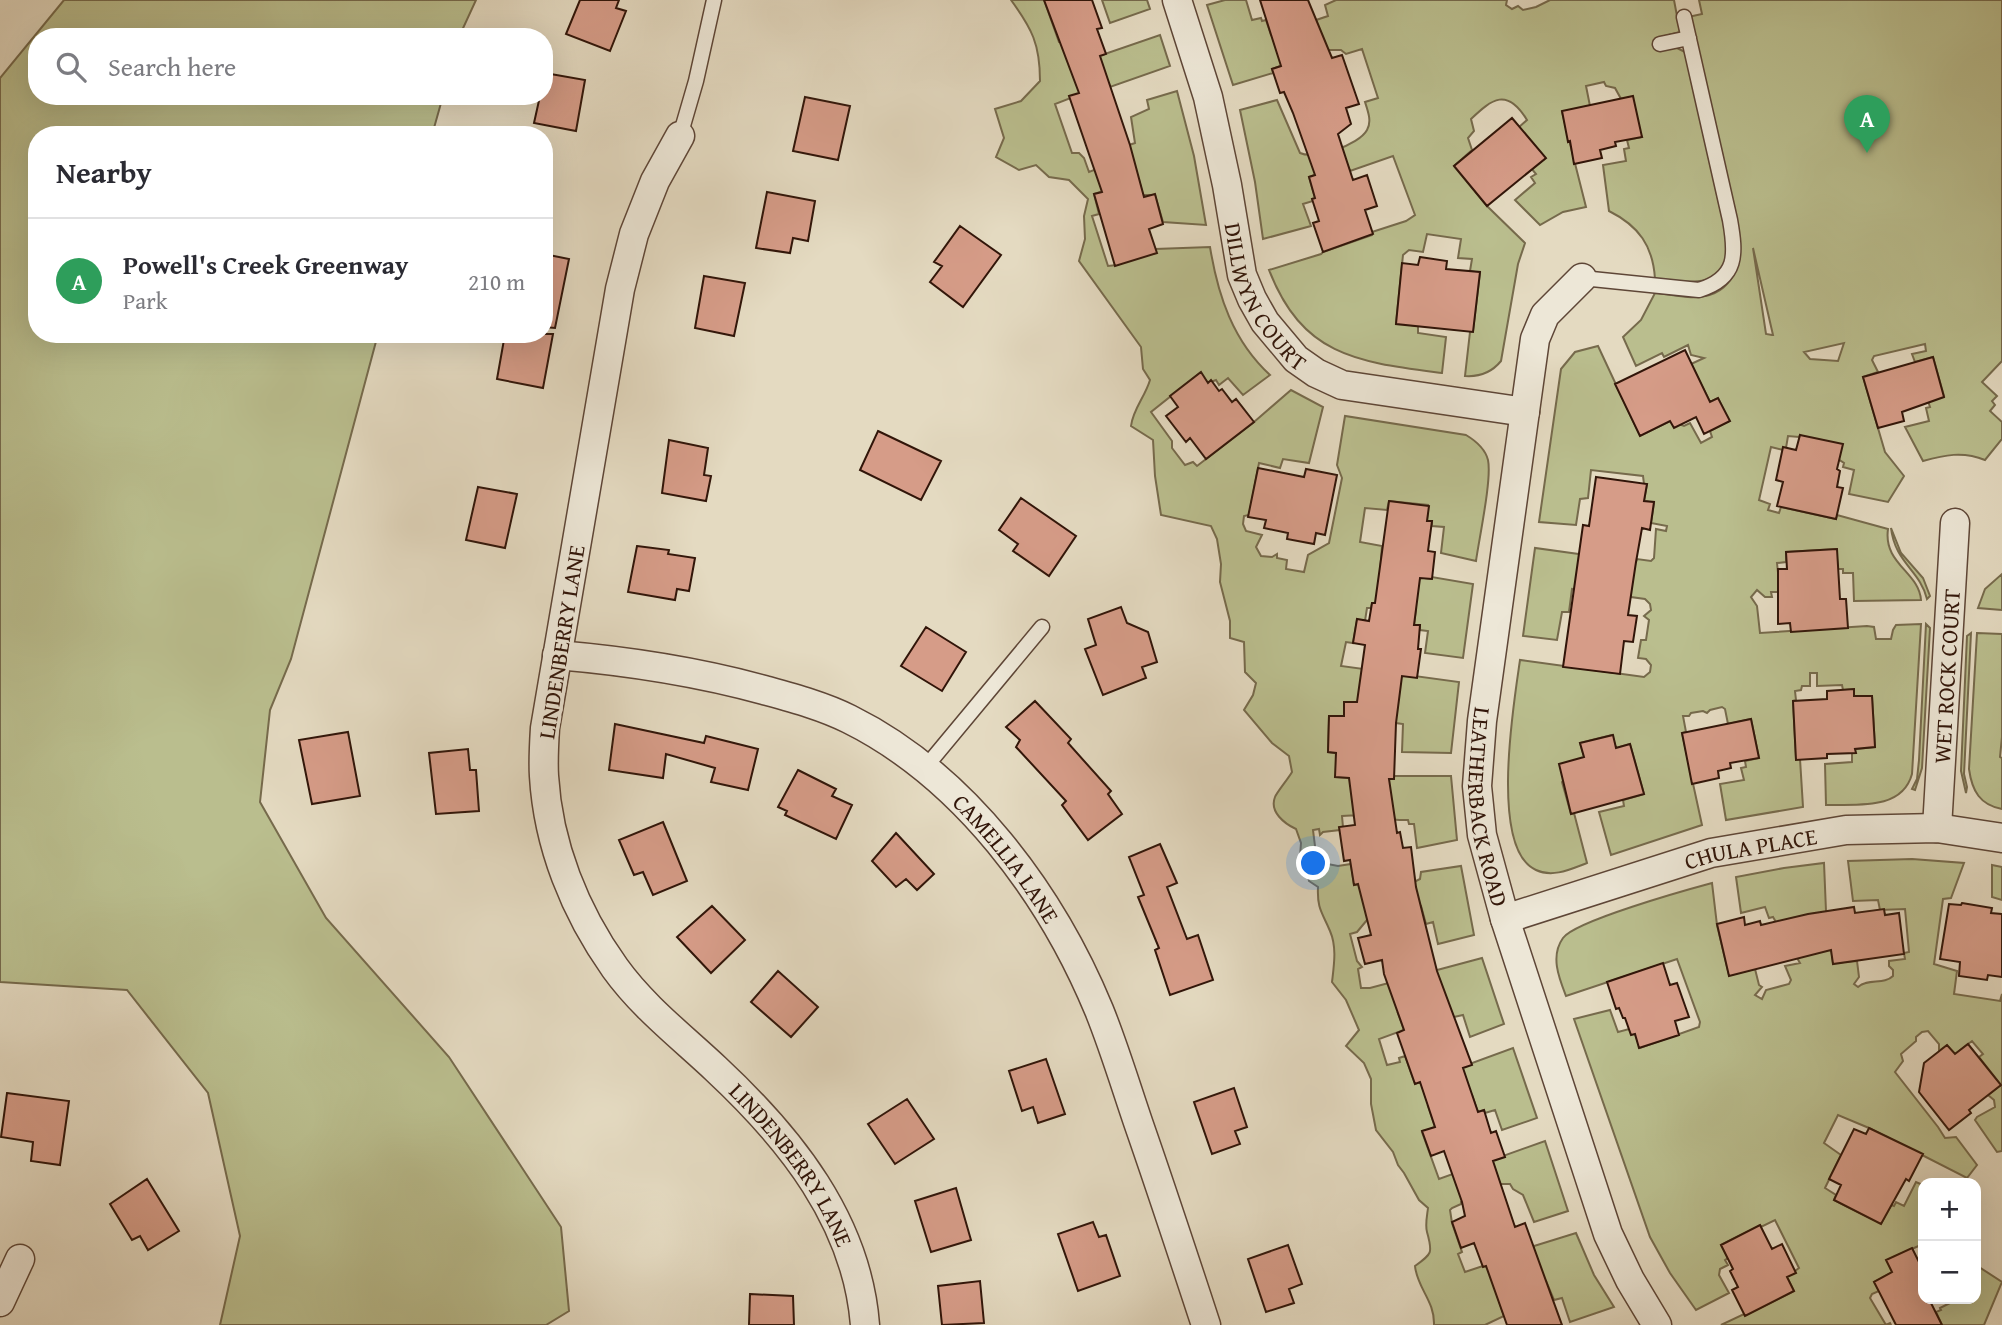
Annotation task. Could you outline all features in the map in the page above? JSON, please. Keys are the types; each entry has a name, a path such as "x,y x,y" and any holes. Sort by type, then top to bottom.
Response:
{"street":[{"name":"DILLWYN COURT","path":"1177,0 1208,97 1227,185 1242,275 1265,322 1279,341 1296,359 1315,373 1342,385 1524,412"},
{"name":"LINDENBERRY LANE","path":"680,136 655,181 634,234 620,289 545,728 544,777 552,834 563,871 583,917 615,969 649,1008 719,1071 775,1129 816,1182 838,1221 853,1263 865,1325"},
{"name":"LEATHERBACK ROAD","path":"1582,278 1545,315 1535,339 1482,720 1477,786 1482,835 1505,919 1608,1234 1630,1280 1657,1325"},
{"name":"WET ROCK COURT","path":"1937,828 1955,523"},
{"name":"CAMELLIA LANE","path":"557,654 636,662 713,676 790,697 849,719 901,751 924,769 948,788 991,831 1021,869 1063,937 1099,1010 1206,1325"},
{"name":"CHULA PLACE","path":"1505,919 1717,852 1846,830 1937,828 2002,838"},
{"path":"0,1302 20,1259"}],"lane":[{"name":"LINDENBERRY LANE","path":"680,136 696,81 714,0"},
{"path":"1582,278 1699,290 1714,285 1726,275 1733,261 1734,244 1730,220 1684,17"},
{"path":"1660,44 1689,38"},
{"path":"924,769 1042,627"}],"green space":[{"path":"64,0 476,0 463,28 41,28"},
{"path":"1011,0 1044,0 1070,66 1160,35 1170,66 1110,87 1109,83 1055,104 1072,153 1079,153 1084,158 1089,172 1097,169 1093,157 1135,143 1131,117 1149,109 1147,100 1177,91 1194,156 1206,225 1163,222 1155,195 1143,195 1139,180 1094,194 1099,214 1092,216 1108,266 1117,265 1155,249 1210,247 1229,317 1246,348 1270,375 1243,395 1228,378 1219,385 1216,380 1208,383 1200,373 1151,412 1185,465 1193,462 1197,466 1291,390 1323,407 1309,463 1283,459 1280,468 1259,463 1249,515 1244,516 1243,524 1246,531 1262,535 1256,547 1261,556 1272,557 1277,554 1277,558 1287,560 1286,569 1304,572 1308,555 1329,543 1342,478 1337,465 1345,416 1466,435 1480,445 1487,456 1488,481 1476,561 1441,553 1444,527 1432,526 1432,521 1427,521 1428,505 1389,501 1387,510 1365,508 1360,542 1382,546 1380,572 1473,584 1463,658 1425,653 1428,631 1420,630 1420,625 1414,625 1416,609 1372,603 1371,608 1367,608 1365,621 1357,620 1353,643 1346,642 1341,666 1459,682 1451,753 1402,752 1403,724 1396,723 1393,703 1344,702 1344,716 1329,716 1328,752 1336,753 1336,777 1394,779 1394,776 1451,776 1457,840 1417,848 1414,824 1409,824 1408,820 1342,816 1343,827 1340,830 1323,832 1320,835 1319,829 1313,830 1317,862 1338,866 1351,864 1354,885 1403,878 1412,883 1420,879 1421,872 1461,866 1474,935 1438,944 1433,922 1426,924 1421,906 1367,920 1357,932 1350,934 1357,961 1362,967 1358,969 1361,988 1370,988 1482,958 1504,1024 1470,1037 1463,1015 1454,1017 1398,1013 1404,1030 1379,1039 1387,1065 1400,1062 1399,1058 1405,1056 1415,1084 1513,1048 1537,1118 1502,1130 1495,1110 1478,1112 1472,1095 1428,1106 1435,1127 1422,1132 1439,1179 1545,1141 1568,1211 1534,1222 1523,1195 1510,1184 1500,1184 1498,1189 1461,1202 1450,1210 1462,1252 1458,1254 1465,1272 1576,1233 1594,1275 1614,1307 1570,1322 1562,1298 1554,1300 1546,1281 1498,1298 1504,1316 1485,1325 1434,1325 1432,1309 1415,1266 1430,1252 1426,1226 1428,1208 1419,1200 1393,1152 1376,1130 1371,1104 1371,1079 1364,1063 1346,1046 1359,1030 1346,1000 1332,982 1334,943 1319,906 1318,887 1309,881 1306,865 1300,857 1301,843 1296,829 1283,821 1274,808 1275,797 1292,772 1289,756 1272,743 1244,710 1253,695 1256,683 1245,672 1244,642 1230,638 1230,621 1220,582 1221,564 1217,539 1211,526 1161,515 1153,440 1131,426 1150,380 1143,369 1141,347 1079,261 1085,239 1084,216 1088,199 1069,180 1049,177 1036,165 1019,170 996,157 1004,138 995,109 1021,101 1040,81 1033,38"},
{"path":"1102,0 1147,0 1150,9 1110,23"},
{"path":"1225,0 1246,0 1252,20 1266,20 1271,35 1328,16 1325,5 1336,0 1507,0 1506,5 1512,9 1518,6 1523,10 1550,0 1674,0 1680,32 1657,38 1685,52 1726,234 1727,253 1723,267 1717,275 1698,281 1655,279 1651,257 1642,238 1629,223 1609,211 1603,165 1626,161 1624,149 1629,148 1627,140 1642,137 1615,88 1606,86 1604,82 1586,86 1590,106 1562,112 1586,207 1563,212 1540,225 1515,200 1535,183 1531,177 1536,174 1531,168 1519,127 1527,120 1513,103 1499,100 1486,106 1471,119 1474,131 1468,138 1472,150 1454,166 1487,206 1525,243 1518,264 1501,361 1485,373 1465,376 1480,273 1470,271 1472,259 1458,258 1461,239 1427,234 1423,252 1409,250 1403,255 1396,323 1418,326 1418,333 1446,337 1442,373 1359,359 1337,350 1317,338 1299,321 1283,299 1269,270 1372,235 1372,232 1406,221 1415,215 1393,156 1350,171 1347,164 1309,177 1315,198 1303,204 1311,226 1263,239 1255,182 1240,110 1277,100 1300,153 1307,155 1336,150 1362,136 1369,124 1365,102 1378,98 1362,49 1346,54 1341,50 1326,50 1272,69 1273,73 1233,85 1207,5"},
{"path":"1699,0 2002,0 2002,361 1982,382 1997,396 1992,401 1995,405 1990,411 2002,422 2002,439 1985,460 1954,455 1923,461 1905,427 1929,421 1926,408 1930,407 1928,401 1944,396 1933,357 1915,362 1912,354 1926,351 1925,344 1874,356 1872,360 1878,372 1863,377 1885,452 1904,476 1888,502 1849,494 1854,470 1843,467 1844,463 1800,435 1788,436 1786,448 1783,450 1771,447 1759,500 1770,504 1768,510 1779,513 1781,507 1836,519 1837,515 1888,529 1891,551 1919,590 1921,600 1854,601 1853,573 1843,573 1843,569 1838,569 1836,549 1786,552 1786,562 1777,563 1780,592 1771,592 1772,597 1765,597 1757,590 1751,597 1757,606 1760,633 1867,626 1874,627 1876,639 1891,639 1896,625 1921,624 1912,774 1907,786 1899,794 1888,800 1864,805 1826,805 1825,764 1852,762 1855,749 1875,747 1872,696 1854,696 1854,689 1843,690 1842,685 1817,686 1817,673 1810,673 1810,686 1802,686 1801,690 1795,691 1796,700 1793,701 1796,759 1800,759 1803,807 1726,820 1720,784 1744,780 1741,768 1746,767 1745,761 1759,758 1751,719 1728,724 1725,709 1722,707 1707,713 1691,713 1689,716 1683,716 1686,732 1682,733 1702,825 1611,855 1599,812 1624,806 1623,800 1644,794 1630,744 1616,748 1612,735 1580,743 1584,757 1562,782 1571,814 1574,813 1587,863 1562,872 1542,872 1522,857 1513,834 1509,805 1510,739 1520,660 1644,677 1650,672 1651,665 1646,659 1638,658 1641,640 1646,640 1649,620 1644,616 1651,610 1645,599 1572,589 1569,612 1562,612 1557,640 1523,636 1535,548 1636,562 1637,559 1651,561 1654,558 1656,529 1666,531 1667,526 1651,523 1654,503 1644,501 1647,484 1644,484 1643,476 1591,470 1588,498 1580,499 1576,525 1539,522 1561,369 1575,352 1598,346 1640,436 1670,421 1684,426 1690,423 1701,443 1712,437 1710,431 1729,421 1718,398 1710,402 1691,364 1704,358 1691,355 1688,345 1664,357 1662,353 1636,366 1623,337 1641,320 1655,293 1702,297 1714,293 1731,279 1739,258 1739,233 1688,17 1702,14","holes":["1753,248 1773,335 1766,334","1844,343 1838,361 1810,359 1804,352"]},
{"path":"28,44 28,105 440,105 435,126 28,126 28,343 376,343 291,659 270,710 260,802 326,918 449,1057 561,1227 569,1311 546,1325 220,1325 240,1236 208,1093 127,990 0,982 0,78"},
{"path":"1891,528 1901,553 1923,578 1930,596 1927,599 1924,589 1897,550"},
{"path":"2002,574 2002,610 1978,608 1985,589"},
{"path":"1926,624 1930,628 1922,768 1915,790 1912,789 1917,779 1919,760"},
{"path":"1971,633 1964,774 1966,793 1961,771 1967,636"},
{"path":"1977,633 2002,634 2002,809 1988,804 1978,796 1969,769"},
{"path":"1912,859 1964,863 1951,898 1943,899 1934,964 1957,971 1954,994 2000,1001 2002,994 2002,1151 1997,1152 1975,1120 1995,1107 1994,1100 1988,1095 2001,1085 1979,1057 1983,1054 1972,1041 1955,1054 1947,1045 1939,1051 1939,1044 1928,1031 1916,1037 1916,1041 1901,1054 1903,1061 1895,1072 1945,1138 1956,1137 1977,1165 1967,1178 1838,1115 1824,1143 1841,1155 1825,1188 1836,1195 1834,1200 1881,1224 1891,1205 1894,1206 1896,1202 1904,1206 1916,1182 1918,1183 1918,1246 1887,1260 1892,1272 1874,1282 1879,1291 1870,1298 1886,1325 1721,1325 1794,1291 1787,1277 1799,1268 1775,1220 1721,1245 1728,1258 1725,1260 1728,1265 1720,1269 1719,1275 1729,1293 1696,1310 1670,1273 1650,1237 1574,1019 1610,1010 1618,1032 1629,1029 1635,1034 1640,1048 1699,1027 1700,1022 1677,959 1566,996 1556,960 1563,938 1588,923 1609,915 1712,883 1717,925 1729,975 1755,969 1762,987 1755,995 1762,999 1766,990 1789,984 1791,980 1785,966 1800,963 1773,917 1769,918 1765,907 1741,913 1736,877 1824,863 1826,911 1833,963 1857,961 1859,977 1854,984 1858,987 1889,979 1893,976 1893,970 1889,961 1905,959 1904,953 1909,952 1905,909 1880,910 1878,900 1853,901 1848,861"},
{"path":"1992,865 2002,867 2002,900 1992,897"},
{"path":"1981,1268 2002,1282 1984,1325 1942,1325 1936,1312 1941,1310 1940,1308 1948,1304 1981,1304"}],"building":[{"path":"580,0 619,0 616,8 626,11 610,51 566,34"},
{"path":"1044,0 1092,0 1102,28 1097,29 1106,54 1100,56 1130,145 1144,197 1155,194 1163,224 1149,229 1157,253 1115,266 1094,194 1102,192 1069,96 1079,93"},
{"path":"1260,0 1308,0 1332,58 1342,55 1359,104 1346,108 1351,124 1338,134 1353,180 1367,175 1377,206 1365,210 1373,234 1323,252 1313,223 1319,221 1309,177 1315,175 1293,113 1284,92 1280,93 1272,69 1281,66"},
{"path":"553,74 585,80 576,131 534,123 538,105 553,105"},
{"path":"1633,96 1642,137 1615,142 1616,146 1600,150 1602,158 1574,164 1562,111"},
{"path":"805,97 850,106 838,160 793,151"},
{"path":"1512,118 1546,158 1487,206 1454,166"},
{"path":"767,192 815,201 808,241 793,238 790,253 756,248"},
{"path":"960,226 1001,255 963,307 930,282 942,266 934,262"},
{"path":"553,256 569,259 553,328"},
{"path":"1420,257 1447,261 1446,269 1480,272 1473,332 1396,324 1402,263 1418,265"},
{"path":"704,276 745,283 734,336 695,328"},
{"path":"503,343 551,343 543,388 497,379"},
{"path":"1685,350 1710,402 1718,398 1730,421 1704,434 1696,417 1674,428 1670,421 1640,436 1615,384"},
{"path":"1933,357 1944,397 1902,412 1904,421 1878,428 1863,377"},
{"path":"1201,372 1208,383 1211,380 1232,402 1236,399 1254,422 1206,459 1190,438 1186,442 1166,416 1178,407 1170,396"},
{"path":"878,431 941,461 921,500 860,470"},
{"path":"1800,435 1843,444 1837,469 1840,471 1837,487 1843,488 1836,519 1777,506 1783,482 1776,480 1783,447 1796,450"},
{"path":"669,440 708,448 704,475 711,476 706,501 662,493"},
{"path":"1258,468 1304,477 1306,469 1337,475 1325,535 1316,533 1314,544 1287,539 1288,533 1264,528 1266,520 1248,517"},
{"path":"1596,477 1647,484 1644,501 1654,502 1650,530 1642,528 1628,615 1637,616 1633,642 1624,641 1620,674 1563,667 1583,525 1589,526"},
{"path":"478,487 517,494 505,548 466,540"},
{"path":"1021,498 1076,536 1049,576 1013,551 1018,544 999,530"},
{"path":"1389,501 1429,506 1427,521 1432,521 1428,551 1435,552 1432,579 1420,578 1414,625 1420,625 1418,649 1421,649 1417,678 1402,676 1396,723 1394,779 1389,779 1397,833 1400,832 1403,848 1411,847 1416,887 1437,971 1472,1065 1463,1068 1478,1112 1484,1110 1491,1133 1496,1131 1505,1157 1493,1161 1515,1227 1525,1223 1562,1325 1507,1325 1486,1266 1483,1267 1474,1243 1461,1248 1452,1222 1465,1216 1462,1202 1444,1151 1431,1156 1422,1131 1435,1127 1420,1082 1415,1084 1397,1033 1404,1030 1384,974 1382,960 1365,964 1358,938 1371,935 1358,884 1354,885 1350,860 1344,861 1339,827 1355,825 1349,778 1335,777 1336,753 1328,752 1329,716 1344,716 1344,702 1357,702 1365,645 1353,643 1357,619 1369,621 1372,603 1375,603"},
{"path":"637,546 669,550 668,554 695,558 689,591 677,589 675,600 628,592"},
{"path":"1837,549 1840,599 1846,599 1848,628 1791,632 1790,623 1778,624 1778,569 1787,569 1786,552"},
{"path":"1121,607 1127,623 1148,632 1157,662 1142,667 1146,678 1103,695 1085,649 1096,645 1088,619"},
{"path":"926,627 966,652 942,691 901,666"},
{"path":"1854,689 1854,696 1872,696 1875,747 1855,749 1856,753 1827,754 1827,758 1796,760 1793,701 1827,699 1827,691"},
{"path":"1035,701 1071,739 1068,743 1111,791 1108,794 1122,814 1088,840 1062,805 1066,801 1016,747 1020,740 1006,727"},
{"path":"1751,719 1759,758 1730,763 1731,768 1718,771 1719,778 1692,784 1682,733"},
{"path":"615,724 704,743 706,736 758,749 748,790 711,782 715,768 666,754 663,778 609,770"},
{"path":"348,732 360,796 312,804 299,740"},
{"path":"1613,735 1616,748 1630,744 1644,794 1571,814 1559,764 1584,757 1580,743"},
{"path":"468,749 470,770 476,770 479,811 436,814 429,753"},
{"path":"798,770 836,789 832,796 852,805 836,839 785,815 787,811 778,807"},
{"path":"663,822 687,881 653,895 643,872 634,875 619,840"},
{"path":"896,833 934,874 917,890 906,879 896,887 872,861"},
{"path":"1160,844 1177,883 1167,887 1187,939 1198,935 1213,980 1170,995 1155,950 1159,948 1138,897 1144,895 1129,857"},
{"path":"1962,903 1992,908 1991,913 2002,914 2002,977 1988,975 1987,980 1959,976 1960,962 1940,959 1949,904"},
{"path":"712,906 745,940 711,973 677,937"},
{"path":"1854,907 1855,913 1884,909 1885,915 1899,913 1904,954 1833,964 1831,950 1729,976 1717,924 1744,917 1745,925 1760,921 1761,925"},
{"path":"1663,963 1670,985 1677,983 1689,1017 1675,1021 1679,1035 1639,1048 1635,1034 1631,1035 1625,1018 1619,1008 1616,1009 1607,982"},
{"path":"778,971 818,1007 791,1037 751,1002"},
{"path":"1968,1044 2001,1085 1949,1130 1919,1092 1924,1063 1947,1045 1955,1054"},
{"path":"1046,1059 1065,1114 1038,1123 1033,1107 1022,1111 1009,1071"},
{"path":"1234,1088 1247,1127 1235,1131 1240,1144 1212,1154 1194,1102"},
{"path":"7,1093 69,1101 60,1165 31,1161 33,1142 1,1137"},
{"path":"907,1099 934,1139 895,1164 868,1124"},
{"path":"1869,1128 1923,1154 1881,1224 1834,1200 1841,1185 1829,1179 1854,1129 1866,1134"},
{"path":"147,1179 179,1231 148,1250 140,1236 132,1240 110,1204"},
{"path":"956,1188 971,1240 931,1252 915,1201"},
{"path":"1093,1222 1099,1237 1106,1235 1120,1276 1078,1291 1058,1234"},
{"path":"1760,1225 1772,1249 1782,1244 1796,1273 1787,1277 1794,1291 1745,1316 1732,1290 1738,1287 1730,1271 1733,1269 1721,1245"},
{"path":"1288,1245 1302,1284 1289,1289 1294,1303 1266,1312 1248,1259"},
{"path":"1912,1248 1918,1260 1918,1304 1932,1304 1942,1325 1896,1325 1874,1282 1892,1272 1886,1260"},
{"path":"980,1281 984,1323 942,1325 938,1286"},
{"path":"750,1294 793,1296 794,1325 749,1325"}],"place":[{"name":"Powell's Creek Greenway","path":"1867,153"}]}
